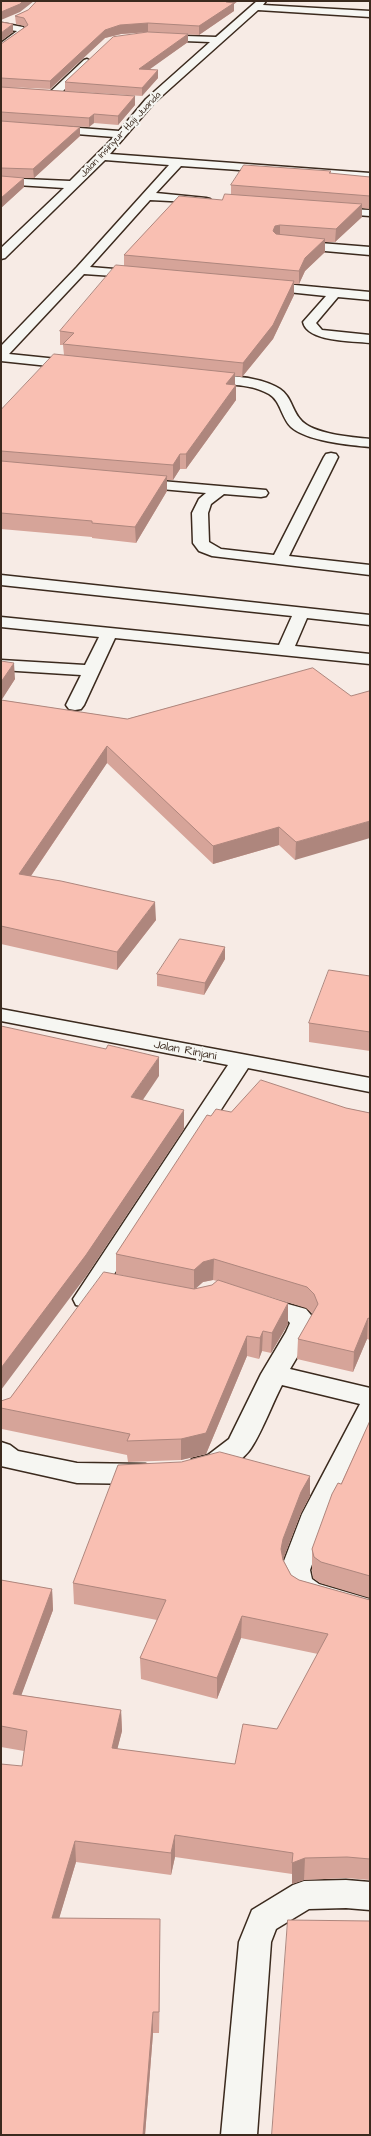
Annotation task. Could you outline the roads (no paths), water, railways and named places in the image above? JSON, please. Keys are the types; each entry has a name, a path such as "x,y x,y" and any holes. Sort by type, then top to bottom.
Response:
{"street":[{"path":"261,3 370,8"},
{"path":"261,3 370,14"},
{"name":"Jalan Insinyur Haji Juanda","path":"1,255 75,185 102,157 150,101 217,40 261,3"},
{"path":"1,26 16,20"},
{"path":"1,26 20,29 22,32 1,48"},
{"path":"150,36 217,40"},
{"path":"68,95 50,94 92,57"},
{"path":"135,100 150,101"},
{"path":"1,126 122,134"},
{"path":"100,144 113,144"},
{"path":"102,157 370,176"},
{"path":"1,355 81,270 178,162"},
{"path":"1,181 75,185"},
{"path":"146,196 215,201"},
{"path":"324,210 370,214"},
{"path":"280,243 370,251"},
{"path":"81,270 152,276"},
{"path":"248,285 370,296"},
{"path":"336,292 309,322 310,327 318,333 370,338"},
{"path":"1,355 88,366"},
{"path":"192,377 247,383 270,389 281,396 296,424 313,431 347,441 370,443"},
{"path":"280,559 331,457"},
{"path":"126,482 261,493"},
{"path":"220,490 204,502 200,513 201,543 204,548 218,553 370,570"},
{"path":"1,580 370,620"},
{"path":"285,650 302,612"},
{"path":"1,622 370,659"},
{"path":"75,705 109,634"},
{"path":"1,665 91,671"},
{"name":"Jalan Rinjani","path":"1,1015 241,1062 370,1085"},
{"path":"75,1314 109,1283 241,1062"},
{"path":"1,1452 10,1459 77,1472 123,1474 171,1472 216,1462 239,1445 274,1374 299,1332 303,1321 297,1315 237,1296"},
{"path":"274,1374 370,1397"},
{"path":"370,1409 316,1514 296,1570 298,1580 309,1592 370,1610"},
{"path":"238,2135 255,1942 263,1920 304,1895 346,1894 370,1896"}]}
